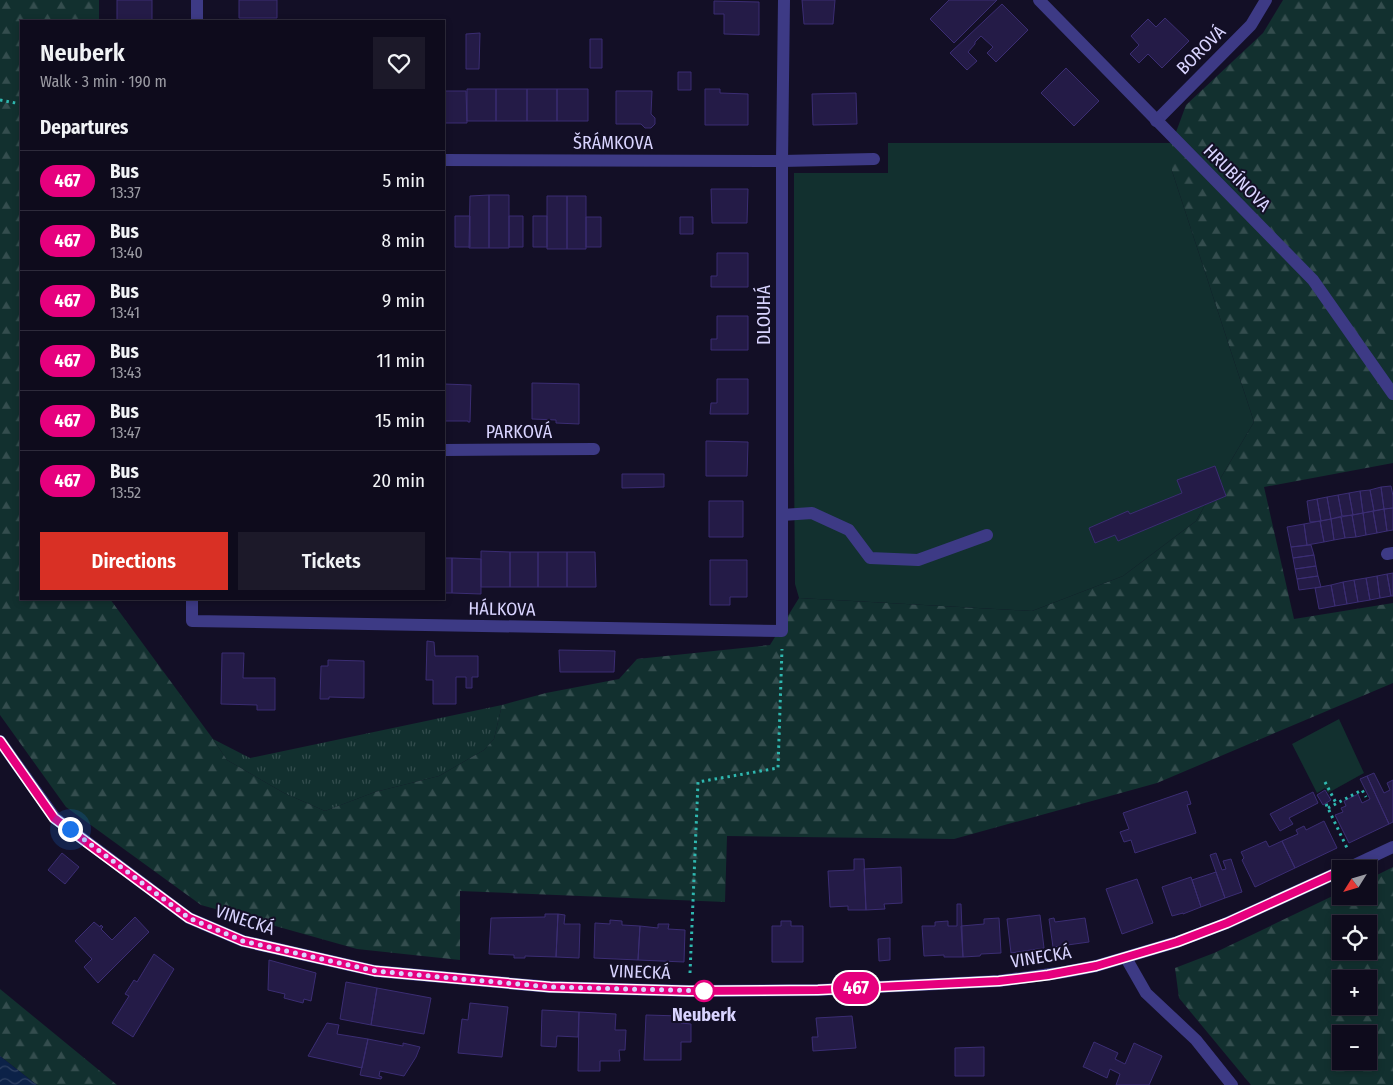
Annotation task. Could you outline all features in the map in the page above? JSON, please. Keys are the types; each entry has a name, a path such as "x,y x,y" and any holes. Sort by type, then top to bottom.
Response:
{"street":[{"path":"197,0 197,20"},
{"name":"DLOUHÁ","path":"782,631 784,0"},
{"name":"HRUBÍNOVA","path":"1039,0 1313,280 1393,394"},
{"name":"BOROVÁ","path":"1156,121 1251,25 1266,0"},
{"name":"ŠRÁMKOVA","path":"445,160 782,161 874,159"},
{"name":"PARKOVÁ","path":"445,450 594,449"},
{"path":"782,515 812,513 849,530 870,558 918,560 987,535"},
{"name":"HÁLKOVA","path":"192,600 192,621 782,631"},
{"name":"VINECKÁ","path":"0,741 54,818 189,918 243,941 375,971 550,987 689,991 818,990 999,981 1064,972 1126,958 1177,942 1227,923 1332,875"},
{"path":"1365,860 1393,847"},
{"path":"1126,958 1146,993 1196,1040 1232,1085"}],"path":[{"path":"0,100 20,104"},
{"path":"689,991 698,782 778,768 782,631"},
{"path":"1325,782 1336,804"},
{"path":"1347,860 1327,806 1336,804 1362,790 1366,797"}],"green space":[{"path":"0,0 99,0 99,20 20,20 20,600 111,600 227,760 284,793 325,811 375,792 439,776 484,750 494,739 502,705 546,693 619,679 637,659 770,645 799,598 1032,611 1123,576 1196,521 1205,505 1226,496 1220,479 1254,422 1172,171 1172,143 1186,105 1263,33 1283,0 1393,0 1393,463 1264,487 1294,619 1393,603 1393,683 1157,783 954,839 727,836 725,902 460,891 460,960 357,949 201,905 66,807 0,715"},
{"path":"888,143 1172,143 1172,171 1254,422 1220,479 1226,496 1205,505 1196,521 1123,576 1032,611 799,598 795,584 794,173 888,173"},
{"path":"502,705 494,739 484,750 439,776 375,792 325,811 284,793 227,760 213,739 250,758"},
{"path":"1339,719 1364,773 1328,793 1325,788 1317,793 1292,744"},
{"path":"1393,867 1393,1085 1251,1085 1179,998 1175,968 1214,953 1332,896 1332,905 1378,905 1378,874"},
{"path":"0,989 117,1085 37,1085 0,1056"}],"water":[{"path":"0,1056 37,1085 0,1085"}],"building":[{"path":"117,0 152,0 152,20 117,20"},
{"path":"239,0 277,0 277,18 239,18"},
{"path":"802,0 835,0 833,24 804,24"},
{"path":"949,0 997,0 954,43 930,19"},
{"path":"714,1 759,2 759,35 724,34 724,14 714,14"},
{"path":"1002,4 1028,30 996,62 987,53 993,47 981,36 968,52 977,61 967,70 950,53"},
{"path":"1165,18 1189,41 1162,68 1148,54 1139,63 1130,54 1139,45 1131,36 1148,19 1156,27"},
{"path":"480,33 479,69 466,69 466,34"},
{"path":"590,39 602,39 602,68 590,68"},
{"path":"1066,68 1099,101 1074,126 1041,93"},
{"path":"678,72 691,72 691,90 678,90"},
{"path":"467,89 496,89 496,121 467,121"},
{"path":"496,89 527,89 527,121 496,121"},
{"path":"527,89 557,89 557,121 527,121"},
{"path":"557,89 588,89 588,121 557,121"},
{"path":"705,89 720,89 720,93 748,94 748,125 705,125"},
{"path":"445,91 466,91 467,123 445,123"},
{"path":"616,91 652,91 651,114 655,118 655,124 651,128 645,128 641,124 616,124"},
{"path":"856,93 857,124 813,125 812,94"},
{"path":"711,189 748,189 747,223 712,223"},
{"path":"489,195 489,248 469,248 470,196"},
{"path":"489,195 509,195 509,248 489,248"},
{"path":"547,196 567,196 567,249 547,249"},
{"path":"567,196 586,196 586,249 567,249"},
{"path":"455,216 470,216 470,247 455,247"},
{"path":"509,216 523,216 523,247 509,247"},
{"path":"533,216 547,216 547,247 533,247"},
{"path":"586,217 601,217 601,247 586,247"},
{"path":"680,217 693,217 693,234 680,234"},
{"path":"717,253 748,253 748,287 711,287 711,276 717,276"},
{"path":"717,316 748,316 748,350 711,350 711,339 717,339"},
{"path":"717,379 748,379 748,414 710,414 711,403 717,403"},
{"path":"532,383 579,384 579,424 556,423 556,420 532,419"},
{"path":"445,384 471,385 470,422 445,421"},
{"path":"706,441 748,442 747,476 706,476"},
{"path":"1215,466 1226,496 1118,541 1115,535 1095,543 1089,528 1128,511 1130,514 1182,493 1177,480"},
{"path":"622,474 664,474 664,487 622,488"},
{"path":"1391,486 1393,508 1384,509 1381,487"},
{"path":"1381,487 1384,509 1374,511 1370,490"},
{"path":"1370,490 1374,511 1363,513 1360,491"},
{"path":"1360,491 1363,513 1353,515 1349,493"},
{"path":"1349,493 1353,515 1342,516 1338,495"},
{"path":"1338,495 1342,516 1331,519 1327,497"},
{"path":"1327,497 1331,519 1321,521 1317,499"},
{"path":"1317,499 1321,521 1310,522 1307,501"},
{"path":"709,501 743,501 743,537 709,537"},
{"path":"1393,508 1393,530 1387,531 1384,509"},
{"path":"1384,509 1387,531 1377,533 1373,511"},
{"path":"1373,511 1377,533 1366,535 1363,513"},
{"path":"1363,513 1366,535 1356,537 1352,515"},
{"path":"1352,515 1356,537 1345,538 1341,517"},
{"path":"1341,517 1345,538 1334,540 1331,519"},
{"path":"1331,519 1334,540 1324,542 1320,521"},
{"path":"1320,521 1324,542 1307,545 1304,524"},
{"path":"1304,524 1307,545 1291,547 1287,527"},
{"path":"1311,545 1314,555 1293,558 1291,547"},
{"path":"481,551 510,552 510,587 481,587"},
{"path":"510,552 538,552 538,587 510,587"},
{"path":"538,552 567,552 567,587 538,587"},
{"path":"567,552 595,552 596,587 567,587"},
{"path":"1314,555 1316,566 1295,569 1293,558"},
{"path":"445,558 452,558 452,593 445,593"},
{"path":"452,558 481,559 481,594 452,593"},
{"path":"710,560 747,560 747,597 730,597 730,605 710,605"},
{"path":"1316,566 1318,576 1297,579 1295,569"},
{"path":"1393,573 1393,596 1391,596 1387,574"},
{"path":"1387,574 1391,596 1380,598 1377,576"},
{"path":"1318,576 1321,587 1299,590 1297,579"},
{"path":"1377,576 1380,598 1370,600 1366,578"},
{"path":"1366,578 1370,600 1358,602 1354,580"},
{"path":"1354,580 1358,602 1347,604 1343,582"},
{"path":"1343,582 1347,604 1335,606 1331,585"},
{"path":"1331,585 1335,606 1319,609 1315,588"},
{"path":"427,641 434,642 435,656 478,656 478,677 472,677 472,688 466,688 466,677 456,677 456,704 433,704 433,680 426,680"},
{"path":"559,650 615,651 614,672 560,672"},
{"path":"222,653 244,653 243,678 275,678 275,710 257,710 257,705 221,704"},
{"path":"328,660 364,661 364,698 329,697 329,699 320,699 321,666 328,666"},
{"path":"1374,773 1384,793 1390,790 1387,783 1393,780 1393,822 1389,824 1367,776"},
{"path":"1367,776 1389,824 1349,843 1335,815 1343,812 1341,808 1346,806 1344,801 1358,794 1362,803 1370,799 1360,779"},
{"path":"1325,790 1331,800 1323,805 1317,795"},
{"path":"1187,791 1191,804 1187,805 1196,833 1135,853 1131,840 1124,842 1120,832 1129,829 1123,813"},
{"path":"1313,792 1318,803 1289,818 1293,824 1280,831 1270,814"},
{"path":"1324,821 1337,848 1295,868 1282,841 1298,834 1296,830 1304,826 1306,830"},
{"path":"1266,841 1269,847 1282,841 1295,868 1255,887 1242,860 1244,858 1241,852"},
{"path":"62,853 79,867 65,884 48,870"},
{"path":"1216,853 1222,870 1226,869 1223,861 1231,859 1242,892 1225,898 1210,855"},
{"path":"854,859 864,859 866,910 848,910 848,906 830,907 828,871 854,870"},
{"path":"901,867 902,903 884,904 885,909 866,910 864,869"},
{"path":"1216,872 1225,898 1201,907 1192,880"},
{"path":"1191,877 1201,907 1172,916 1162,887"},
{"path":"1137,879 1153,923 1122,934 1106,889"},
{"path":"957,904 961,904 963,957 944,957 944,955 924,956 922,926 935,926 935,922 948,921 948,926 957,926"},
{"path":"545,914 558,914 556,957 525,956 525,958 514,958 514,955 489,954 491,918 545,917"},
{"path":"558,914 565,915 564,924 580,924 579,958 556,957"},
{"path":"1040,915 1044,948 1011,953 1007,919"},
{"path":"135,917 149,932 98,983 84,967 92,959 75,941 94,922 103,927 101,929 112,940"},
{"path":"999,918 1001,953 963,957 961,926 984,924 984,919"},
{"path":"1054,918 1055,922 1085,918 1089,942 1053,947 1049,919"},
{"path":"610,920 622,921 622,925 640,926 638,960 594,958 595,923 610,924"},
{"path":"781,921 791,921 791,926 803,926 803,962 772,962 772,926 781,926"},
{"path":"658,924 669,924 668,929 685,930 684,962 638,960 640,926 658,928"},
{"path":"890,938 890,960 879,961 878,939"},
{"path":"154,954 174,969 133,1037 112,1023 129,996 125,994 134,980 137,982"},
{"path":"269,960 316,973 311,1001 304,999 303,1003 284,998 285,994 268,990"},
{"path":"346,982 377,988 371,1025 340,1019"},
{"path":"377,988 431,998 424,1034 371,1025"},
{"path":"470,1003 508,1007 502,1057 458,1053 462,1019 468,1020"},
{"path":"542,1010 579,1012 578,1037 557,1036 556,1047 541,1046"},
{"path":"579,1012 616,1014 615,1030 626,1030 625,1050 619,1050 620,1061 600,1061 600,1071 578,1071"},
{"path":"646,1015 681,1016 681,1023 691,1024 691,1042 681,1042 681,1060 644,1060"},
{"path":"852,1016 856,1048 813,1051 812,1037 818,1037 816,1018"},
{"path":"327,1023 339,1025 337,1034 368,1039 362,1068 308,1056"},
{"path":"368,1039 403,1046 403,1043 420,1047 404,1076 380,1071 379,1076 382,1077 381,1079 360,1075"},
{"path":"1094,1042 1118,1053 1115,1059 1125,1064 1134,1043 1162,1056 1149,1085 1116,1085 1120,1074 1110,1069 1107,1078 1083,1067"},
{"path":"984,1047 984,1076 955,1076 955,1048"}],"bus line":[{"name":"467","path":"0,741 54,818 189,918 243,941 375,971 550,987 689,991 818,990 999,981 1048,975 1096,966 1177,942 1227,923 1332,875"}],"place":[{"name":"Neuberk","path":"704,991"}],"route":[{"path":"70,829 189,918 243,941 375,971 550,987 707,991 704,991"}]}
